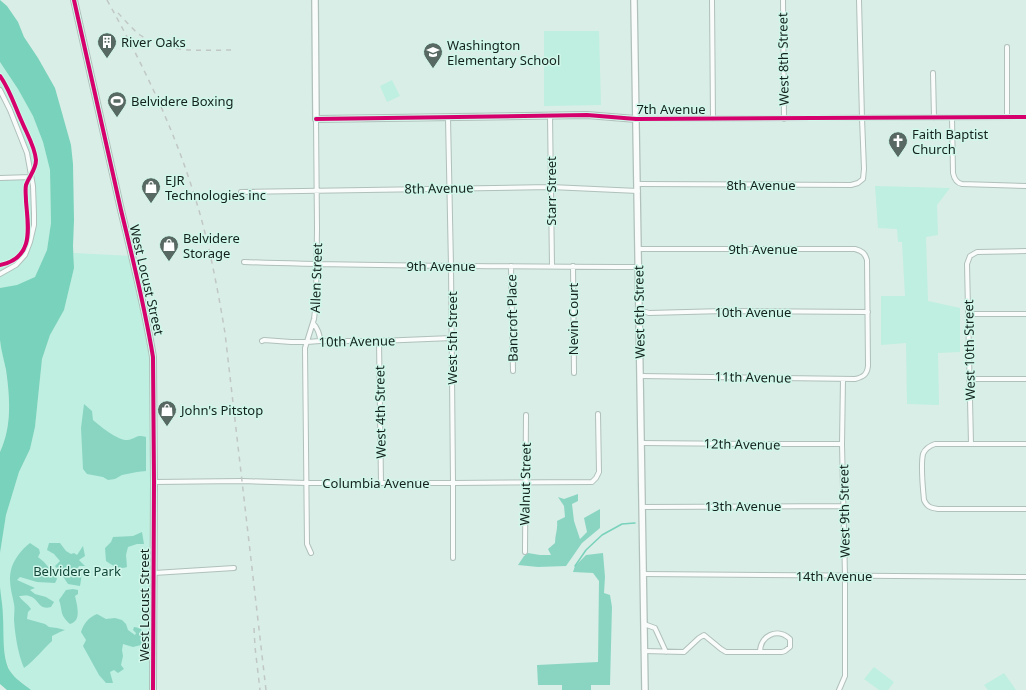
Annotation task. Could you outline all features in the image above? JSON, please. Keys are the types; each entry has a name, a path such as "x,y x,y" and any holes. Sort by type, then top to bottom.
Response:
{"street":[{"name":"West Locust Street","path":"74,0 153,357 153,690"},
{"name":"Allen Street","path":"311,553 307,544 305,348 313,323 316,302 317,190 315,0"},
{"name":"West 6th Street","path":"634,0 645,690"},
{"path":"712,0 713,119"},
{"name":"West 8th Street","path":"783,0 784,119"},
{"path":"859,0 862,118"},
{"path":"1007,46 1007,117"},
{"path":"933,72 934,118"},
{"path":"0,90 10,110 27,153 34,194 34,225 29,247 20,262 0,274"},
{"name":"7th Avenue","path":"316,119 448,118 550,115 587,115 636,119 1026,117"},
{"name":"Starr Street","path":"550,115 552,266"},
{"name":"West 5th Street","path":"448,118 452,338 453,558"},
{"name":"8th Avenue","path":"638,184 850,185 860,182 863,179 862,118"},
{"path":"952,118 953,173 954,177 960,184 1026,186"},
{"path":"0,178 31,176"},
{"name":"8th Avenue","path":"241,192 551,187 638,191"},
{"name":"9th Avenue","path":"638,248 855,249 863,252 867,260 868,312"},
{"name":"West 10th Street","path":"971,444 968,264 970,256 977,252 1026,251"},
{"name":"9th Avenue","path":"244,262 451,266 638,267"},
{"name":"Bancroft Place","path":"511,266 513,370"},
{"name":"Nevin Court","path":"573,266 574,373"},
{"name":"10th Avenue","path":"639,310 649,313 724,311 868,312"},
{"name":"11th Avenue","path":"640,376 855,379 864,376 868,366 868,312"},
{"path":"969,314 1026,314"},
{"path":"313,323 318,329 320,341"},
{"name":"10th Avenue","path":"262,341 379,341 452,338"},
{"name":"West 4th Street","path":"379,341 381,483"},
{"name":"West 9th Street","path":"839,690 845,676 845,576 842,444 843,379"},
{"path":"969,379 1026,379"},
{"name":"Columbia Avenue","path":"154,482 592,482 599,472 598,414"},
{"name":"Walnut Street","path":"525,552 526,415"},
{"name":"12th Avenue","path":"641,442 842,444"},
{"path":"1026,444 935,444 928,447 923,454 922,462 924,500 930,507 938,509 1026,509"},
{"name":"13th Avenue","path":"642,507 843,506"},
{"path":"154,572 234,568"},
{"name":"14th Avenue","path":"643,574 1026,577"},
{"path":"644,624 655,628 666,652"},
{"path":"644,651 684,652 686,648 704,636 726,652 760,652 785,651 790,647 790,639 780,634 770,635 760,646 760,652"}],"green space":[{"path":"544,31 599,31 601,105 544,106"},
{"path":"0,62 18,89 33,116 43,142 50,170 51,223 47,250 35,277 17,286 0,288 0,178 30,177 27,153 0,90"},
{"path":"392,80 400,96 387,102 380,86"},
{"path":"875,186 950,188 937,205 938,235 926,237 928,301 960,308 960,352 938,353 939,405 907,404 906,343 881,345 881,296 905,296 902,242 898,242 897,229 878,228"},
{"name":"Belvidere Park","path":"74,253 132,256 150,339 153,690 31,690 15,677 10,671 6,661 3,642 0,553 6,515 19,472 30,449 35,427 42,359 50,335 64,309 74,268"},
{"path":"0,339 9,396 9,410 5,438 0,452"},
{"path":"84,404 92,411 93,420 114,436 124,440 138,436 146,437 146,471 122,475 115,479 108,480 103,477 87,474 83,469 81,428"},
{"path":"578,494 578,501 572,504 574,521 580,539 587,532 584,518 600,509 600,528 582,543 566,566 538,567 518,565 528,553 551,555 548,549 555,543 557,521 565,517 564,506 558,497 564,499"},
{"path":"142,532 144,544 137,544 128,547 126,555 127,567 118,567 106,561 105,548 111,542 113,537 133,536"},
{"path":"30,543 39,549 40,553 38,557 55,573 57,579 55,583 37,582 20,577 17,580 35,588 30,590 35,594 46,597 54,602 51,607 47,608 41,606 32,597 19,596 31,609 28,612 27,619 45,624 49,627 65,630 52,636 52,641 32,662 24,668 16,638 10,574 16,559"},
{"path":"49,543 60,543 66,551 77,555 83,546 85,556 79,560 85,566 79,566 78,569 81,575 80,586 68,584 55,566 60,561 54,554 47,550"},
{"path":"603,553 605,577 604,593 610,595 612,607 610,685 591,685 591,690 562,690 562,685 538,685 537,665 598,662 599,581 593,573 573,572 575,566 586,555"},
{"path":"66,590 78,590 78,594 75,596 78,612 76,620 70,624 63,615 59,600"},
{"path":"97,614 106,619 115,618 122,620 126,624 128,630 135,635 136,633 133,630 134,627 144,632 145,644 133,647 123,644 121,665 124,669 118,673 114,670 110,672 113,683 106,683 99,675 83,646 86,640 81,632 82,629 91,617"},
{"path":"874,667 894,682 888,690 879,690 864,679"},
{"path":"1004,673 1016,690 988,690 984,685"}],"shaded area":[{"path":"0,0 7,6 18,22 24,37 55,88 71,145 73,164 74,268 64,310 50,335 42,359 35,427 30,449 19,472 6,515 0,553 0,452 7,432 9,401 6,370 0,340 0,288 17,285 35,277 47,250 51,223 50,170 43,142 33,116 18,89 0,62"},
{"path":"0,587 7,666 14,676 31,690 7,690 0,684"}],"waterway":[{"path":"575,566 586,550 602,535 622,524 635,523"}],"railway":[{"path":"107,0 132,46 166,117 185,166 208,243 225,333 266,690"},
{"path":"118,13 140,35 162,45 186,50 234,50"},
{"path":"254,628 260,690"}],"cycle path":[{"path":"74,0 153,357 153,690"},
{"path":"0,76 10,93 34,150 36,160 35,167 26,187 28,231 24,249 19,256 0,265"},
{"path":"316,119 587,115 636,119 1026,117"}],"place":[{"name":"River Oaks","path":"107,59"},
{"name":"Washington Elementary School","path":"433,69"},
{"name":"Belvidere Boxing","path":"117,118"},
{"name":"Faith Baptist Church","path":"898,158"},
{"name":"EJR Technologies inc","path":"151,204"},
{"name":"Belvidere Storage","path":"169,262"},
{"name":"John's Pitstop","path":"167,427"}]}
